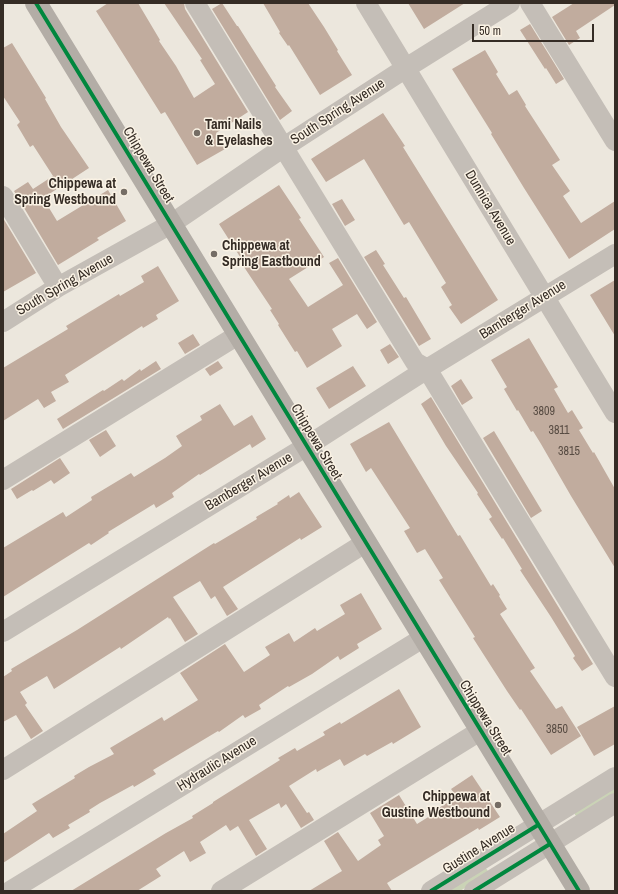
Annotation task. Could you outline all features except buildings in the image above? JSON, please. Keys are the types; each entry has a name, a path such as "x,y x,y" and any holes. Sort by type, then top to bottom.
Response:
{"main road":[{"name":"Chippewa Street","path":"36,3 579,891"}],"street":[{"path":"195,3 415,362 427,369 615,677"},
{"name":"Dunnica Avenue","path":"366,3 615,413"},
{"name":"South Spring Avenue","path":"3,322 58,287 171,224 284,147 510,3"},
{"path":"530,3 615,141"},
{"path":"3,196 58,287"},
{"name":"Bamberger Avenue","path":"3,632 307,446 427,369 615,254"},
{"path":"3,480 238,335"},
{"path":"3,770 365,543"},
{"name":"Hydraulic Avenue","path":"10,891 423,638"},
{"path":"221,891 480,731"},
{"name":"Gustine Avenue","path":"431,891 615,777"},
{"path":"474,891 615,804"}],"green space":[{"path":"615,786 615,795 578,817 575,815 575,812"},
{"path":"485,867 488,871 484,876 460,891 446,891"}],"cycle path":[{"path":"36,3 579,891"},
{"path":"431,891 538,825"},
{"path":"474,891 550,844"}],"place":[{"name":"Tami Nails & Eyelashes","path":"197,133"},
{"name":"Chippewa at Spring Westbound","path":"124,192"},
{"name":"Chippewa at Spring Eastbound","path":"214,254"},
{"name":"Chippewa at Gustine Westbound","path":"498,805"}]}
